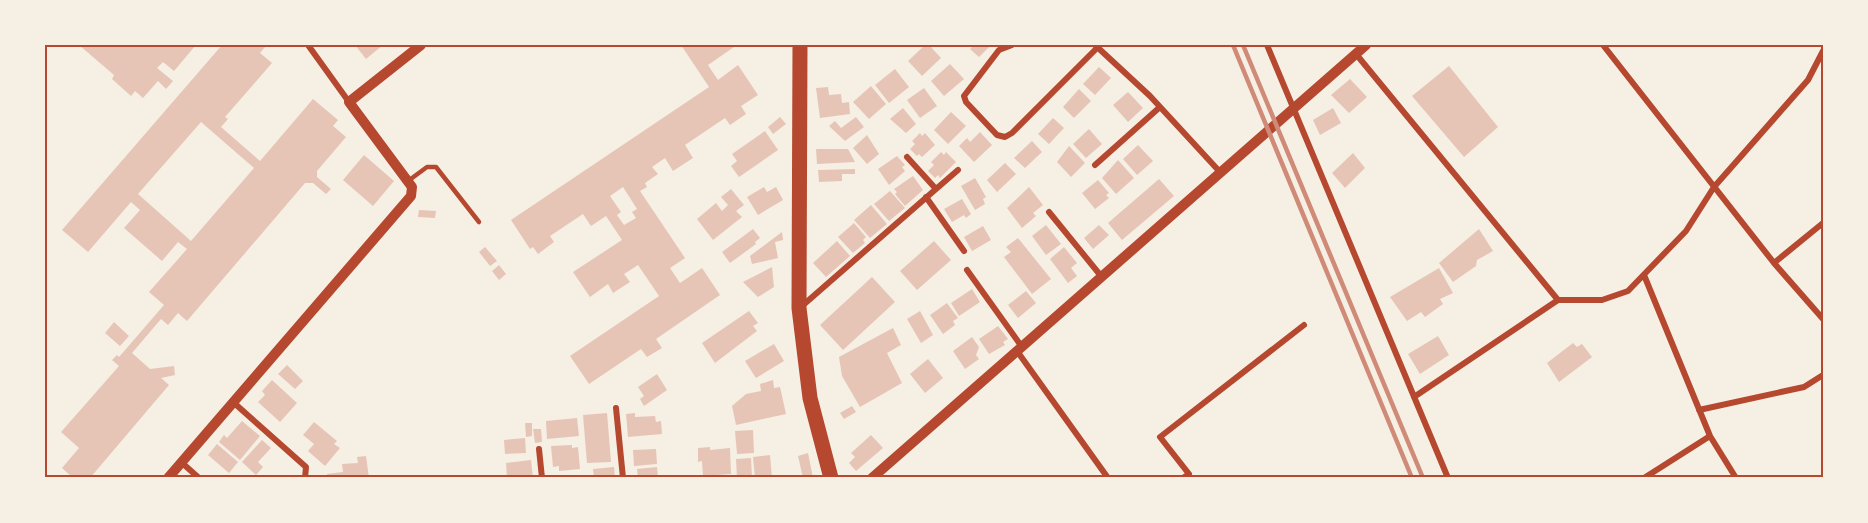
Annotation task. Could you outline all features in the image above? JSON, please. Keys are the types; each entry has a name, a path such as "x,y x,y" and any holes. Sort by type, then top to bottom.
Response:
{"main road":[{"path":"800,45 800,308 810,398 831,478"}],"street":[{"path":"168,478 411,196 412,187 308,45"},
{"path":"349,102 421,45"},
{"path":"1012,45 999,50 964,96 966,102 997,135 1005,137 1012,133 1096,46 1129,75 1220,172"},
{"path":"1267,45 1448,478"},
{"path":"872,478 1366,45"},
{"path":"1603,45 1774,263 1823,319"},
{"path":"1414,397 1558,300 1602,300 1628,291 1686,231 1714,187 1808,80 1823,51"},
{"path":"1356,54 1558,300"},
{"path":"1095,165 1160,107"},
{"path":"907,157 936,189"},
{"path":"800,308 958,170"},
{"path":"926,197 964,251"},
{"path":"1049,212 1101,276"},
{"path":"1774,263 1823,223"},
{"path":"967,270 1108,478"},
{"path":"1644,275 1710,436 1736,478"},
{"path":"1183,478 1188,474 1160,436 1304,325"},
{"path":"1699,410 1804,387 1823,375"},
{"path":"234,402 306,467 305,478"},
{"path":"615,408 623,478"},
{"path":"1644,478 1710,436"},
{"path":"539,449 543,478"},
{"path":"181,462 199,478"}],"lane":[{"path":"407,181 427,167 436,167 479,222"}],"building":[{"path":"79,45 196,45 174,71 163,62 157,68 173,81 166,89 158,81 143,98 135,91 131,96 112,79 114,75"},
{"path":"222,45 262,45 265,47 260,53 272,63 225,117 228,119 221,127 260,161 313,99 338,120 333,126 346,137 317,171 317,177 331,189 326,194 313,183 305,183 187,321 178,313 168,325 161,319 132,353 150,369 174,366 175,375 161,378 169,385 90,478 73,478 62,468 79,448 61,432 119,366 112,360 117,355 119,357 164,305 149,292 187,249 178,242 162,261 124,228 140,210 131,202 88,252 62,230","holes":["201,122 254,168 191,241 138,194"]},
{"path":"355,45 383,45 366,59"},
{"path":"681,45 737,45 708,65 718,80 738,65 758,95 741,106 746,114 730,125 725,118 685,145 693,158 673,171 665,158 652,167 658,174 645,183 647,187 640,191 685,258 670,268 680,283 702,268 720,295 656,339 662,348 647,357 641,349 589,384 570,356 659,296 638,265 624,274 630,282 613,293 608,284 590,297 573,272 622,240 606,216 591,226 583,214 550,236 554,242 538,254 533,247 530,249 511,220 709,87","holes":["623,187 637,209 632,212 636,218 624,225 617,215 621,212 610,196"]},
{"path":"925,45 929,45 941,58 922,76 908,61"},
{"path":"974,45 991,45 979,57 970,49"},
{"path":"950,64 964,79 944,96 931,81"},
{"path":"1449,66 1498,127 1464,157 1412,96"},
{"path":"1099,67 1111,78 1095,95 1083,84"},
{"path":"895,69 909,87 889,103 875,85"},
{"path":"1350,79 1367,97 1349,113 1331,95"},
{"path":"871,86 886,104 869,119 853,102"},
{"path":"828,87 829,95 841,94 842,103 849,102 850,114 820,118 816,88"},
{"path":"924,88 937,106 920,118 907,100"},
{"path":"1079,89 1091,101 1074,118 1063,107"},
{"path":"1128,92 1143,108 1128,122 1113,105"},
{"path":"903,108 916,124 906,133 890,119"},
{"path":"1333,108 1341,123 1320,135 1313,120"},
{"path":"951,112 966,126 948,144 934,130"},
{"path":"780,117 786,124 773,134 768,127"},
{"path":"856,117 864,127 845,141 829,126 835,121 841,128"},
{"path":"1053,118 1064,128 1049,144 1038,134"},
{"path":"1089,129 1102,144 1086,158 1073,144"},
{"path":"765,131 778,150 739,177 731,166 737,161 732,154"},
{"path":"980,132 992,145 974,162 959,146 967,138 970,142"},
{"path":"920,133 922,136 925,133 935,145 922,157 919,154 917,156 910,149 915,144 912,141"},
{"path":"867,135 879,154 867,164 853,148"},
{"path":"1032,141 1042,152 1025,168 1014,158"},
{"path":"1138,145 1153,161 1137,175 1123,159"},
{"path":"1069,146 1085,163 1071,177 1057,162"},
{"path":"816,149 848,149 855,162 817,164"},
{"path":"941,152 944,155 946,152 956,162 940,178 938,175 935,178 928,171 934,165 931,162"},
{"path":"1353,153 1365,168 1345,188 1332,173"},
{"path":"364,155 394,181 373,206 343,180"},
{"path":"897,156 905,165 902,167 905,171 889,185 878,169"},
{"path":"1118,160 1134,178 1116,194 1102,178"},
{"path":"1005,163 1016,174 997,192 987,180"},
{"path":"855,169 855,174 842,174 842,181 819,182 818,170"},
{"path":"913,176 923,190 905,206 895,194 897,192 894,189"},
{"path":"975,178 986,197 983,199 985,204 975,210 961,186"},
{"path":"1159,179 1174,196 1122,240 1108,223"},
{"path":"1098,180 1109,193 1106,195 1109,198 1095,209 1082,193"},
{"path":"764,187 767,192 776,187 783,200 758,215 747,197"},
{"path":"1029,187 1043,205 1033,213 1036,216 1022,228 1007,208"},
{"path":"731,189 744,205 736,211 742,217 713,240 697,219 716,203 722,211 728,205 721,197"},
{"path":"890,191 905,208 889,221 874,204"},
{"path":"962,199 971,214 952,222 944,209"},
{"path":"871,205 887,224 870,238 854,220"},
{"path":"419,210 436,211 435,218 418,217"},
{"path":"854,223 866,237 863,240 865,243 853,253 838,237"},
{"path":"1046,225 1061,244 1046,255 1032,236"},
{"path":"1099,225 1109,235 1093,249 1084,238"},
{"path":"983,226 991,240 972,251 964,237"},
{"path":"753,229 760,238 755,242 756,244 730,263 722,252"},
{"path":"1479,229 1493,251 1477,260 1476,266 1453,282 1439,263"},
{"path":"782,232 783,240 775,242 778,258 752,264 750,256"},
{"path":"1018,238 1051,279 1032,294 1004,257 1011,252 1006,247"},
{"path":"837,241 850,256 826,277 813,263"},
{"path":"934,241 951,260 917,290 900,271"},
{"path":"485,247 497,261 490,266 479,252"},
{"path":"1064,247 1077,263 1071,268 1077,276 1068,283 1050,259"},
{"path":"499,265 506,274 499,280 492,271"},
{"path":"772,267 774,287 758,297 743,282"},
{"path":"1439,268 1453,293 1440,299 1443,304 1425,317 1421,312 1407,321 1390,297"},
{"path":"872,277 895,302 843,350 820,325"},
{"path":"972,289 980,302 959,316 951,303"},
{"path":"1026,291 1036,303 1018,318 1008,305"},
{"path":"947,303 958,318 953,321 955,325 943,334 930,315"},
{"path":"749,311 758,323 753,326 757,331 715,363 702,343"},
{"path":"920,311 933,335 921,343 907,319"},
{"path":"114,322 129,336 120,346 105,333"},
{"path":"998,326 1008,339 1003,342 1005,345 989,354 979,339"},
{"path":"893,328 901,345 887,353 902,383 860,407 842,376 839,357"},
{"path":"1438,336 1449,355 1420,374 1408,354"},
{"path":"972,337 979,347 976,355 979,359 965,369 953,351"},
{"path":"1573,343 1577,347 1582,344 1592,357 1559,382 1547,363"},
{"path":"774,344 784,361 756,378 745,361"},
{"path":"928,359 943,378 925,393 910,374"},
{"path":"287,365 303,381 295,389 278,374"},
{"path":"657,374 667,390 644,406 640,399 644,396 638,387"},
{"path":"272,380 297,403 280,422 258,402 265,395 262,391"},
{"path":"773,380 774,388 780,387 786,414 736,425 732,406 746,394 761,391 760,384"},
{"path":"852,406 856,412 844,419 840,413"},
{"path":"607,413 611,462 587,463 583,415"},
{"path":"635,413 635,417 655,416 656,422 661,421 662,434 628,437 626,414"},
{"path":"577,418 579,436 547,439 546,421"},
{"path":"242,421 260,436 240,460 219,442 224,435 227,438"},
{"path":"314,422 337,441 334,444 340,448 325,466 308,451 314,444 303,435"},
{"path":"525,423 532,423 532,436 526,437"},
{"path":"533,429 541,429 542,442 535,443"},
{"path":"753,430 754,453 737,454 735,431"},
{"path":"871,435 883,448 856,471 849,463 855,457 851,453"},
{"path":"525,438 526,453 505,454 504,440"},
{"path":"262,440 271,448 258,462 263,467 256,475 242,462"},
{"path":"217,444 238,462 229,473 208,455"},
{"path":"572,445 572,448 578,447 580,469 559,471 559,466 553,467 551,446"},
{"path":"710,447 710,450 730,448 731,474 703,476 702,461 698,462 698,448"},
{"path":"656,449 657,464 634,466 633,450"},
{"path":"808,453 813,478 803,478 798,456"},
{"path":"770,455 772,478 755,478 753,457"},
{"path":"366,456 369,478 328,478 327,474 343,472 342,464 358,463 357,457"},
{"path":"751,458 752,478 737,478 736,459"},
{"path":"531,460 533,478 507,478 506,463"},
{"path":"614,467 615,478 594,478 593,469"},
{"path":"657,467 658,478 638,478 637,469"}],"railway":[{"path":"1233,45 1412,478"},
{"path":"1243,45 1423,478"}]}
